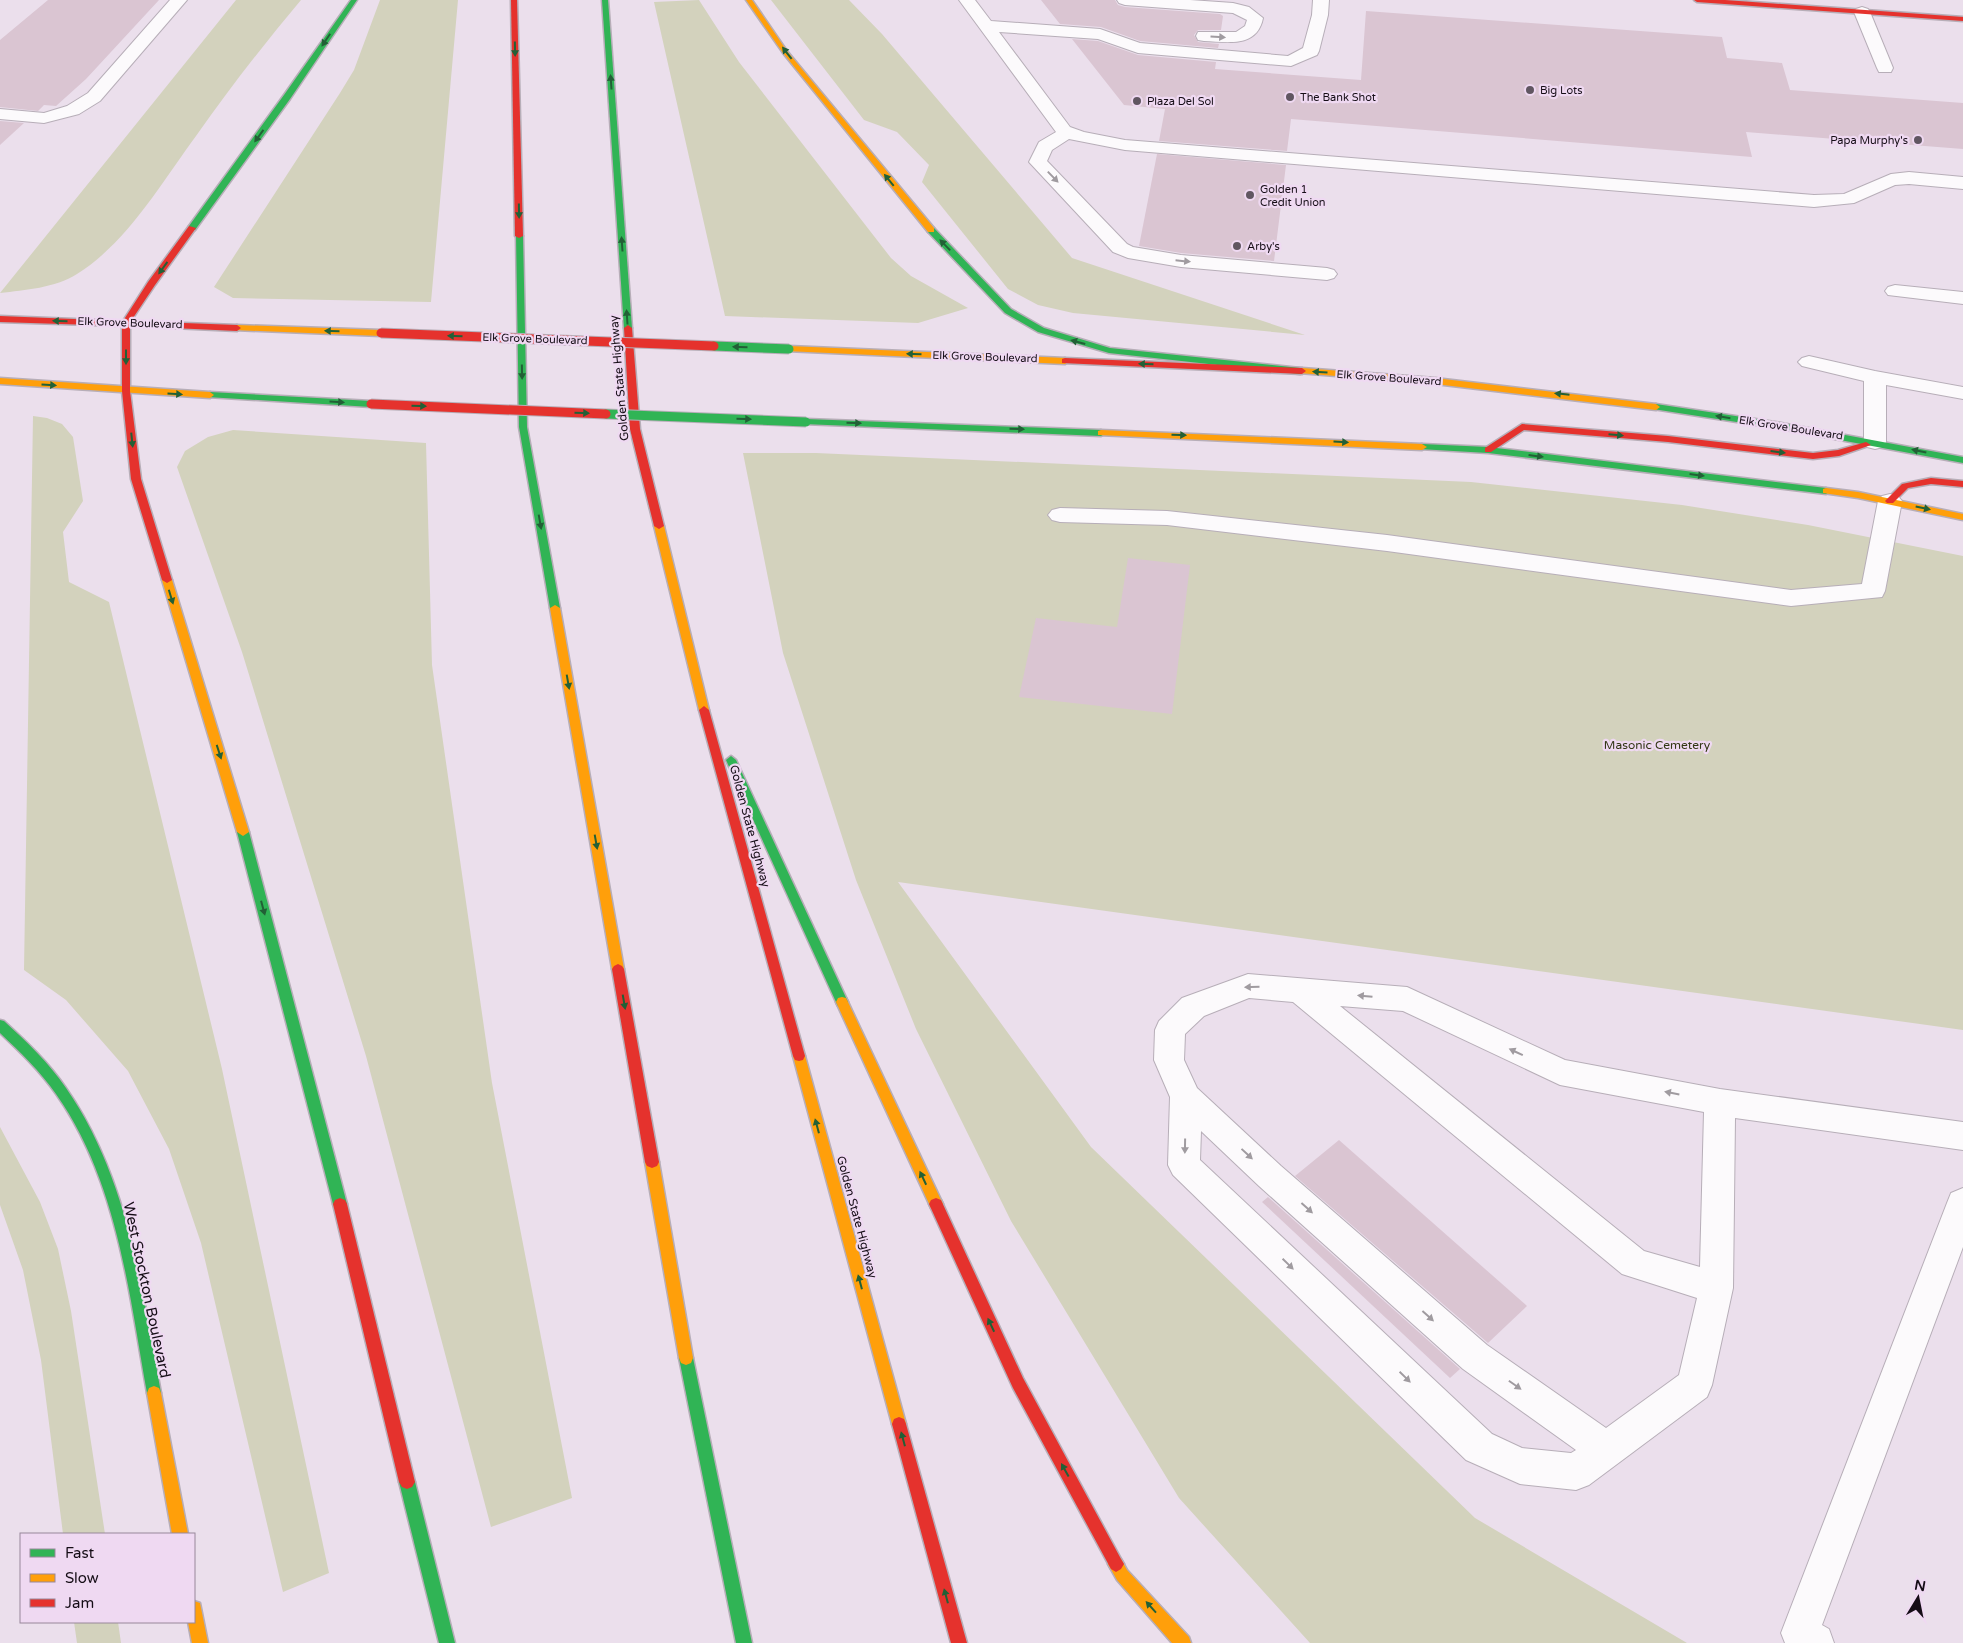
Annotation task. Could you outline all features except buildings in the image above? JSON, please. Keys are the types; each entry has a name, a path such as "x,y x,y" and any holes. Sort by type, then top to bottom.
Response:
{"main road":[{"path":"354,0 287,97 151,284 126,323 126,391 136,479 237,810 334,1182 447,1643"},
{"path":"514,0 524,427 698,1424 744,1643"},
{"name":"Golden State Highway","path":"605,0 635,429 698,687 958,1643"},
{"path":"749,0 785,52 919,218 1008,311 1041,330 1109,350 1300,371"},
{"path":"1696,0 1963,19"},
{"name":"Elk Grove Boulevard","path":"0,319 788,349 1300,371 1474,384 1588,397 1875,442 1963,460"},
{"path":"0,381 126,391 371,404 1278,439 1488,450 1858,495 1963,517"},
{"path":"1488,450 1522,427 1668,439 1813,456 1839,453 1875,442"},
{"path":"1890,501 1905,486 1931,481 1963,484"},
{"path":"698,687 1018,1383 1122,1575 1184,1643"},
{"name":"West Stockton Boulevard","path":"0,1025 20,1041 56,1083 90,1139 114,1202 132,1276 180,1533"},
{"path":"195,1615 200,1643"}],"lane":[{"path":"0,114 44,118 73,110 94,98 179,0"},
{"path":"967,0 1064,131 1080,137 1125,145 1814,201 1847,199 1892,180 1909,178 1963,183"},
{"path":"1125,0 1233,8 1243,10 1254,18 1252,28 1240,37 1184,35"},
{"path":"1100,34 1138,48 1292,61 1311,51 1320,15 1321,0"},
{"path":"1862,12 1885,68"},
{"path":"986,26 1100,34 1137,32"},
{"path":"1068,133 1046,144 1041,149 1038,162 1120,248 1128,252 1181,261 1327,274"},
{"path":"1895,291 1963,298"},
{"path":"1809,362 1875,378 1963,393"},
{"path":"1875,378 1875,442"},
{"path":"1060,515 1167,518 1387,543 1791,598 1873,591 1890,501"},
{"path":"1606,1450 1475,1357 1270,1176 1186,1097 1169,1060 1170,1030 1193,1007 1248,986 1407,999 1560,1072 1720,1102 1963,1136"},
{"path":"1300,990 1634,1263 1716,1288"},
{"path":"1186,1097 1184,1165 1479,1447 1520,1466 1576,1472 1694,1385 1716,1288 1720,1102"},
{"path":"1808,1638 1963,1204"}],"green space":[{"path":"236,0 301,0 208,118 157,192 112,246 95,261 68,279 40,288 0,293"},
{"path":"380,0 458,0 431,302 233,298 214,287 354,70"},
{"path":"699,0 739,62 891,258 911,276 968,308 918,323 725,316 654,2"},
{"path":"771,0 849,0 882,34 1072,258 1305,335 1073,313 1038,305 1008,289 922,182 929,165 897,132 864,120"},
{"path":"33,416 47,418 62,424 73,437 83,501 63,532 69,582 109,602 222,1069 329,1573 283,1592 201,1243 169,1149 128,1071 66,1000 24,970"},
{"path":"233,430 426,443 432,665 492,1083 572,1498 491,1527 366,1056 242,652 177,467 185,451 208,437"},
{"name":"Masonic Cemetery","path":"743,453 816,453 1471,482 1682,505 1808,525 1963,556 1963,1030 898,882 1091,1147 1475,1518 1687,1643 1310,1643 1179,1498 1011,1221 916,1029 856,880 783,653"},
{"path":"0,1127 40,1202 58,1249 71,1311 105,1533 63,1533 41,1360 23,1270 0,1205"},
{"path":"74,1623 118,1623 121,1643 77,1643"}],"traffic: fast":[{"path":"192,228 287,97 354,0"},
{"path":"605,0 628,328"},
{"path":"931,230 1008,311 1041,330 1109,350 1300,371"},
{"path":"519,236 523,427 555,608"},
{"path":"714,346 789,349"},
{"path":"210,395 371,404"},
{"path":"1656,407 1781,426 1963,460"},
{"path":"606,414 806,422"},
{"path":"806,422 1101,433"},
{"path":"1422,447 1488,450 1826,491"},
{"path":"731,760 842,1002"},
{"path":"243,832 340,1204"},
{"path":"0,1025 33,1057 62,1092 82,1125 99,1161 123,1237 154,1393"},
{"path":"686,1358 744,1643"},
{"path":"407,1482 447,1643"}],"traffic: slow":[{"path":"749,0 785,52 931,230"},
{"path":"237,328 381,333"},
{"path":"789,349 1065,361"},
{"path":"1302,371 1435,381 1656,407"},
{"path":"0,381 210,395"},
{"path":"1101,433 1422,447"},
{"path":"1826,491 1858,495 1963,517"},
{"path":"659,526 704,710"},
{"path":"167,580 243,832"},
{"path":"555,608 618,969"},
{"path":"842,1002 936,1204"},
{"path":"799,1056 899,1424"},
{"path":"652,1162 686,1358"},
{"path":"154,1393 180,1533"},
{"path":"1116,1564 1122,1575 1183,1643"},
{"path":"195,1615 200,1643"}],"traffic: jam":[{"path":"514,0 519,236"},
{"path":"1697,0 1963,19"},
{"path":"167,580 136,479 126,391 126,323 151,284 192,228"},
{"path":"0,319 237,328"},
{"path":"628,328 635,429 659,526"},
{"path":"381,333 714,346"},
{"path":"1065,361 1302,371"},
{"path":"371,404 606,414"},
{"path":"1488,450 1522,427 1668,439 1813,456 1839,453 1866,445"},
{"path":"1890,501 1905,486 1931,481 1963,484"},
{"path":"704,710 799,1056"},
{"path":"618,969 652,1162"},
{"path":"340,1204 407,1482"},
{"path":"936,1204 1018,1383 1116,1564"},
{"path":"899,1424 959,1643"}],"place":[{"name":"Big Lots","path":"1530,90"},
{"name":"The Bank Shot","path":"1290,97"},
{"name":"Plaza Del Sol","path":"1137,101"},
{"name":"Papa Murphy's","path":"1918,140"},
{"name":"Golden 1 Credit Union","path":"1250,195"},
{"name":"Arby's","path":"1237,246"}]}
